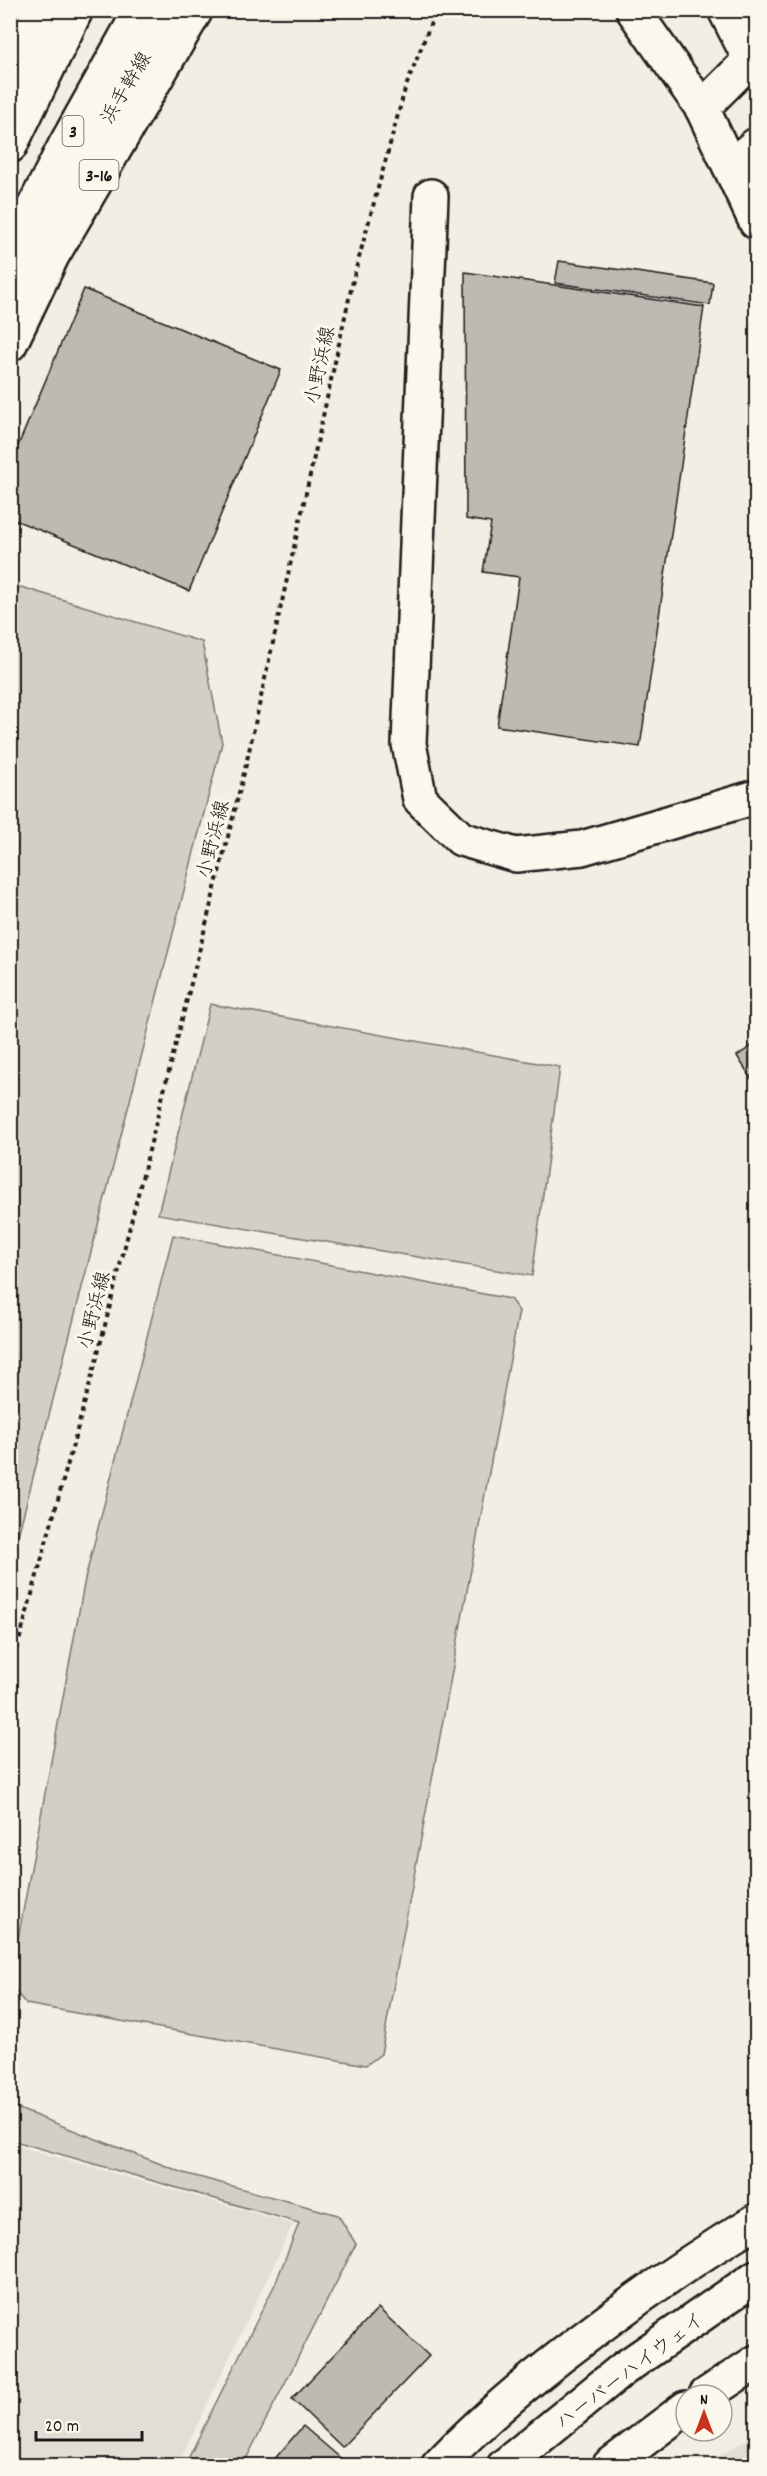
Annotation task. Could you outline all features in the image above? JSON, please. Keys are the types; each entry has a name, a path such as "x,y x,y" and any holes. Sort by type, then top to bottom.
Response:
{"main road":[{"path":"10,101 22,54 39,10"},
{"path":"10,132 66,10"},
{"path":"10,146 76,10"},
{"name":"3","path":"10,254 66,144 141,10"},
{"name":"浜手幹線","path":"10,290 28,250 171,10"},
{"name":"3-16","path":"10,345 52,255 196,10"},
{"path":"633,10 702,108 756,222"},
{"path":"702,108 755,61 725,10"},
{"path":"731,166 756,145"},
{"path":"431,196 409,744 420,799 461,839 516,855 582,848 756,797"},
{"path":"438,2466 466,2436 549,2365 638,2298 718,2243 756,2221"},
{"name":"ハーバーハイウェイ","path":"504,2466 623,2369 756,2277"},
{"name":"ハーバーハイウェイ","path":"537,2466 635,2387 756,2303"},
{"path":"724,2383 756,2362"},
{"path":"609,2466 674,2417"}],"path":[{"name":"小野浜線","path":"10,1674 99,1350 245,769 354,276 405,89 436,10"}],"shaded area":[{"path":"21,587 202,642 222,743 11,1563 10,594"},
{"path":"210,1004 560,1067 532,1276 158,1214"},
{"path":"173,1235 510,1299 519,1311 381,2054 366,2065 26,2004 11,1986 85,1579"},
{"path":"11,2106 184,2173 338,2215 356,2244 243,2465 185,2465 276,2282 299,2223 11,2140"},
{"path":"10,2144 293,2224 178,2465 11,2465"},
{"path":"756,2433 756,2465 705,2465"}],"building":[{"path":"559,261 713,283 710,305 555,283"},
{"path":"465,272 704,307 640,747 497,726 519,577 483,572 491,523 466,519"},
{"path":"84,289 281,370 189,591 10,518 10,465"},
{"path":"756,1043 756,1086 737,1056"},
{"path":"378,2308 429,2356 342,2447 292,2399"},
{"path":"303,2426 344,2461 340,2466 276,2466 272,2462"}]}
